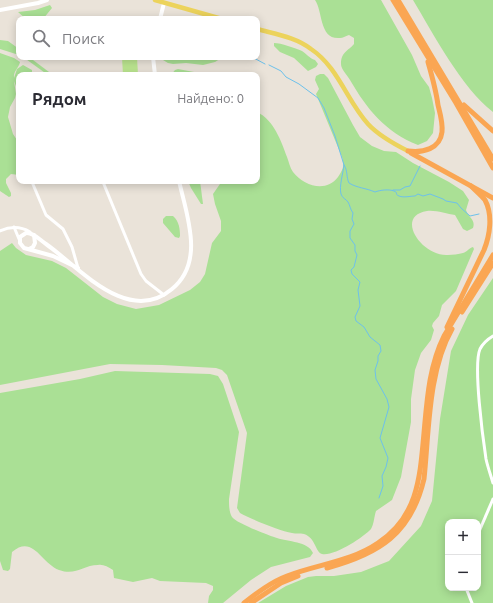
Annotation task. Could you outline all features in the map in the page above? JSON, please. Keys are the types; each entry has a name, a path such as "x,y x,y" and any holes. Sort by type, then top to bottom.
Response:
{"highway":[{"path":"393,0 493,168"},
{"path":"398,0 493,159"},
{"path":"408,151 422,151 429,149 439,141 442,132 442,124 435,89 428,62 423,50"},
{"path":"459,101 493,131"},
{"path":"408,151 493,198"},
{"path":"444,336 449,320 488,239 490,220 487,204 471,186"},
{"path":"244,603 284,577 346,559 366,550 382,540 400,523 413,502 420,478 431,372 437,349 493,255"},
{"path":"251,603 290,578 347,562 368,554 394,536 409,518 416,504 424,479 433,392 439,361 451,331 493,263"}],"main road":[{"path":"155,0 211,16"},
{"path":"260,30 292,39 311,48 321,56 368,124 382,136 408,151"}],"street":[{"path":"0,10 47,0"},
{"path":"161,16 164,3"},
{"path":"154,60 156,72"},
{"path":"33,184 46,215 63,229 72,247 78,268"},
{"path":"104,184 141,274 146,281 164,295"},
{"path":"0,231 14,227 24,229 63,256 103,288 123,298 141,301 155,299 174,288 189,265 192,253 190,230 180,184"},
{"path":"14,227 21,245 26,249 53,256 78,268"},
{"path":"19,239 24,233 32,234"},
{"path":"26,249 32,248 35,244 35,238 32,234"},
{"path":"493,336 486,340 480,349 478,370 481,414 487,461 493,483"},
{"path":"481,527 493,499"},
{"path":"467,591 472,603"}],"green space":[{"path":"315,0 381,0 412,55 421,76 429,87 435,113 433,133 427,141 418,145 406,140 386,126 370,110 356,91 341,66 342,57 354,44 354,38 349,35 342,38 333,37 328,34 325,30 318,5"},
{"path":"413,0 493,0 493,112 481,101 459,75"},
{"path":"50,5 52,8 45,16 23,16 18,12 35,10"},
{"path":"0,40 8,41 16,47 16,54 0,49"},
{"path":"274,43 302,51 315,60 318,64 316,67 308,71 294,58 280,52 274,46"},
{"path":"0,53 20,62 14,73 14,78 16,72 16,86 14,81 16,94 10,107 8,117 13,134 16,138 16,175 11,174 6,179 11,196 9,197 0,191"},
{"path":"27,60 33,60 49,72 44,72"},
{"path":"122,60 137,60 138,72 123,72"},
{"path":"163,60 218,60 203,65 168,63"},
{"path":"23,65 32,70 32,72 16,72 17,69"},
{"path":"178,69 194,72 173,72"},
{"path":"324,74 328,78 360,137 372,146 384,151 396,152 463,191 469,200 466,210 474,225 473,228 467,231 463,229 455,215 430,211 417,214 413,220 412,228 415,236 429,250 438,254 448,255 463,253 473,247 474,249 456,291 442,305 439,316 433,323 432,326 434,330 431,340 421,353 415,370 411,399 411,422 401,477 392,500 376,511 371,529 348,546 327,554 320,553 308,536 304,534 287,532 266,524 240,513 237,508 247,433 227,375 222,370 216,368 162,365 110,364 0,385 0,251 12,243 26,255 52,261 66,268 103,297 117,304 136,309 159,305 190,290 200,282 205,274 212,243 221,231 221,221 213,194 220,184 260,184 260,114 268,120 276,132 292,170 303,181 315,186 327,185 333,182 340,174 343,167 342,157 316,94 319,89 315,80 316,76"},
{"path":"189,184 200,184 203,204 201,204"},
{"path":"166,216 173,216 177,220 180,231 179,238 175,237 163,223 163,219"},
{"path":"493,278 493,603 258,603 286,586 308,577 334,576 361,572 389,561 421,526 432,501 440,419 451,351 468,315"},
{"path":"115,371 210,374 218,376 223,384 239,432 229,499 232,517 240,523 261,532 307,546 313,553 310,557 271,567 251,580 223,603 208,603 213,586 206,583 160,581 152,578 133,582 114,578 113,570 102,565 93,565 75,571 65,572 47,562 37,552 26,546 19,547 12,552 10,569 8,571 3,570 0,561 0,393 80,379"}],"waterway":[{"path":"258,60 265,64"},
{"path":"269,65 281,71 286,77 299,84 318,98 324,108 335,136 349,183 375,192 392,190 401,197 415,196 418,194 423,196 430,194 446,201 457,203 470,216 479,214"},
{"path":"344,165 341,191 353,213 352,219 354,224 350,231 350,238 355,245 357,255 354,267 351,270 352,274 360,282 358,290 360,306 355,317 356,321 364,327 370,337 380,345 381,351 378,356 375,370 376,379 387,399 389,407 380,438 388,458 382,476 383,486 379,498"},
{"path":"393,190 400,190 410,186 420,166"}]}
